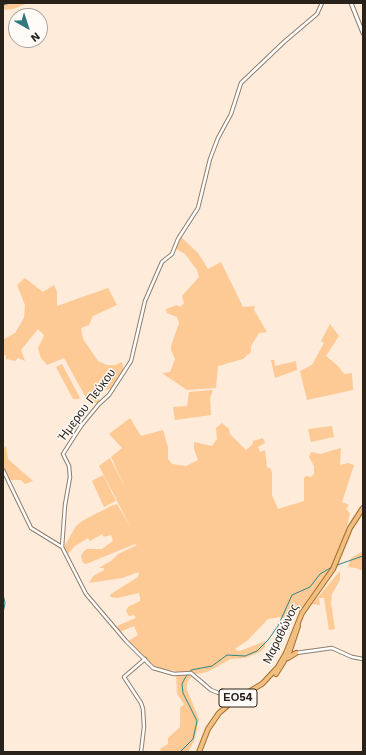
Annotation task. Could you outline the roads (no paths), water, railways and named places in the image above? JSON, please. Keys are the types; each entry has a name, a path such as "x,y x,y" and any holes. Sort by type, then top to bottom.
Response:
{"main road":[{"path":"351,3 363,33"},
{"name":"Μαραθώνος","path":"338,561 350,528 363,508"},
{"name":"Μαραθώνος","path":"200,752 210,730 221,714 235,702 268,682 285,661 306,609 334,570 352,529 363,512"},
{"path":"289,651 296,653"},
{"name":"Μαραθώνος","path":"200,752 212,723 231,702 269,678 289,651"},
{"path":"285,661 296,653"}],"street":[{"name":"Ήμερου Πεύκου","path":"62,547 65,505 70,477 69,466 63,456 64,451 84,423 109,395 130,362 145,301 162,262 172,254 178,239 198,208 210,158 218,138 231,114 241,83 284,42 317,14 322,3"},
{"path":"3,470 31,528 62,547 91,601 145,659 156,670 175,674 186,672 191,673 212,690 228,696 231,702"},
{"path":"296,653 335,648 352,657 363,659"},
{"path":"141,752 144,720 141,703 124,677 145,659"}],"waterway":[{"path":"3,5 10,3"},
{"path":"337,565 363,556"},
{"path":"180,752 193,739 197,721 183,693 182,684 191,670 212,666 227,655 245,656 257,651 268,640 278,626 292,595 310,587 320,574 332,567"},
{"path":"3,574 3,582"},
{"path":"3,594 5,603 3,613"}]}
